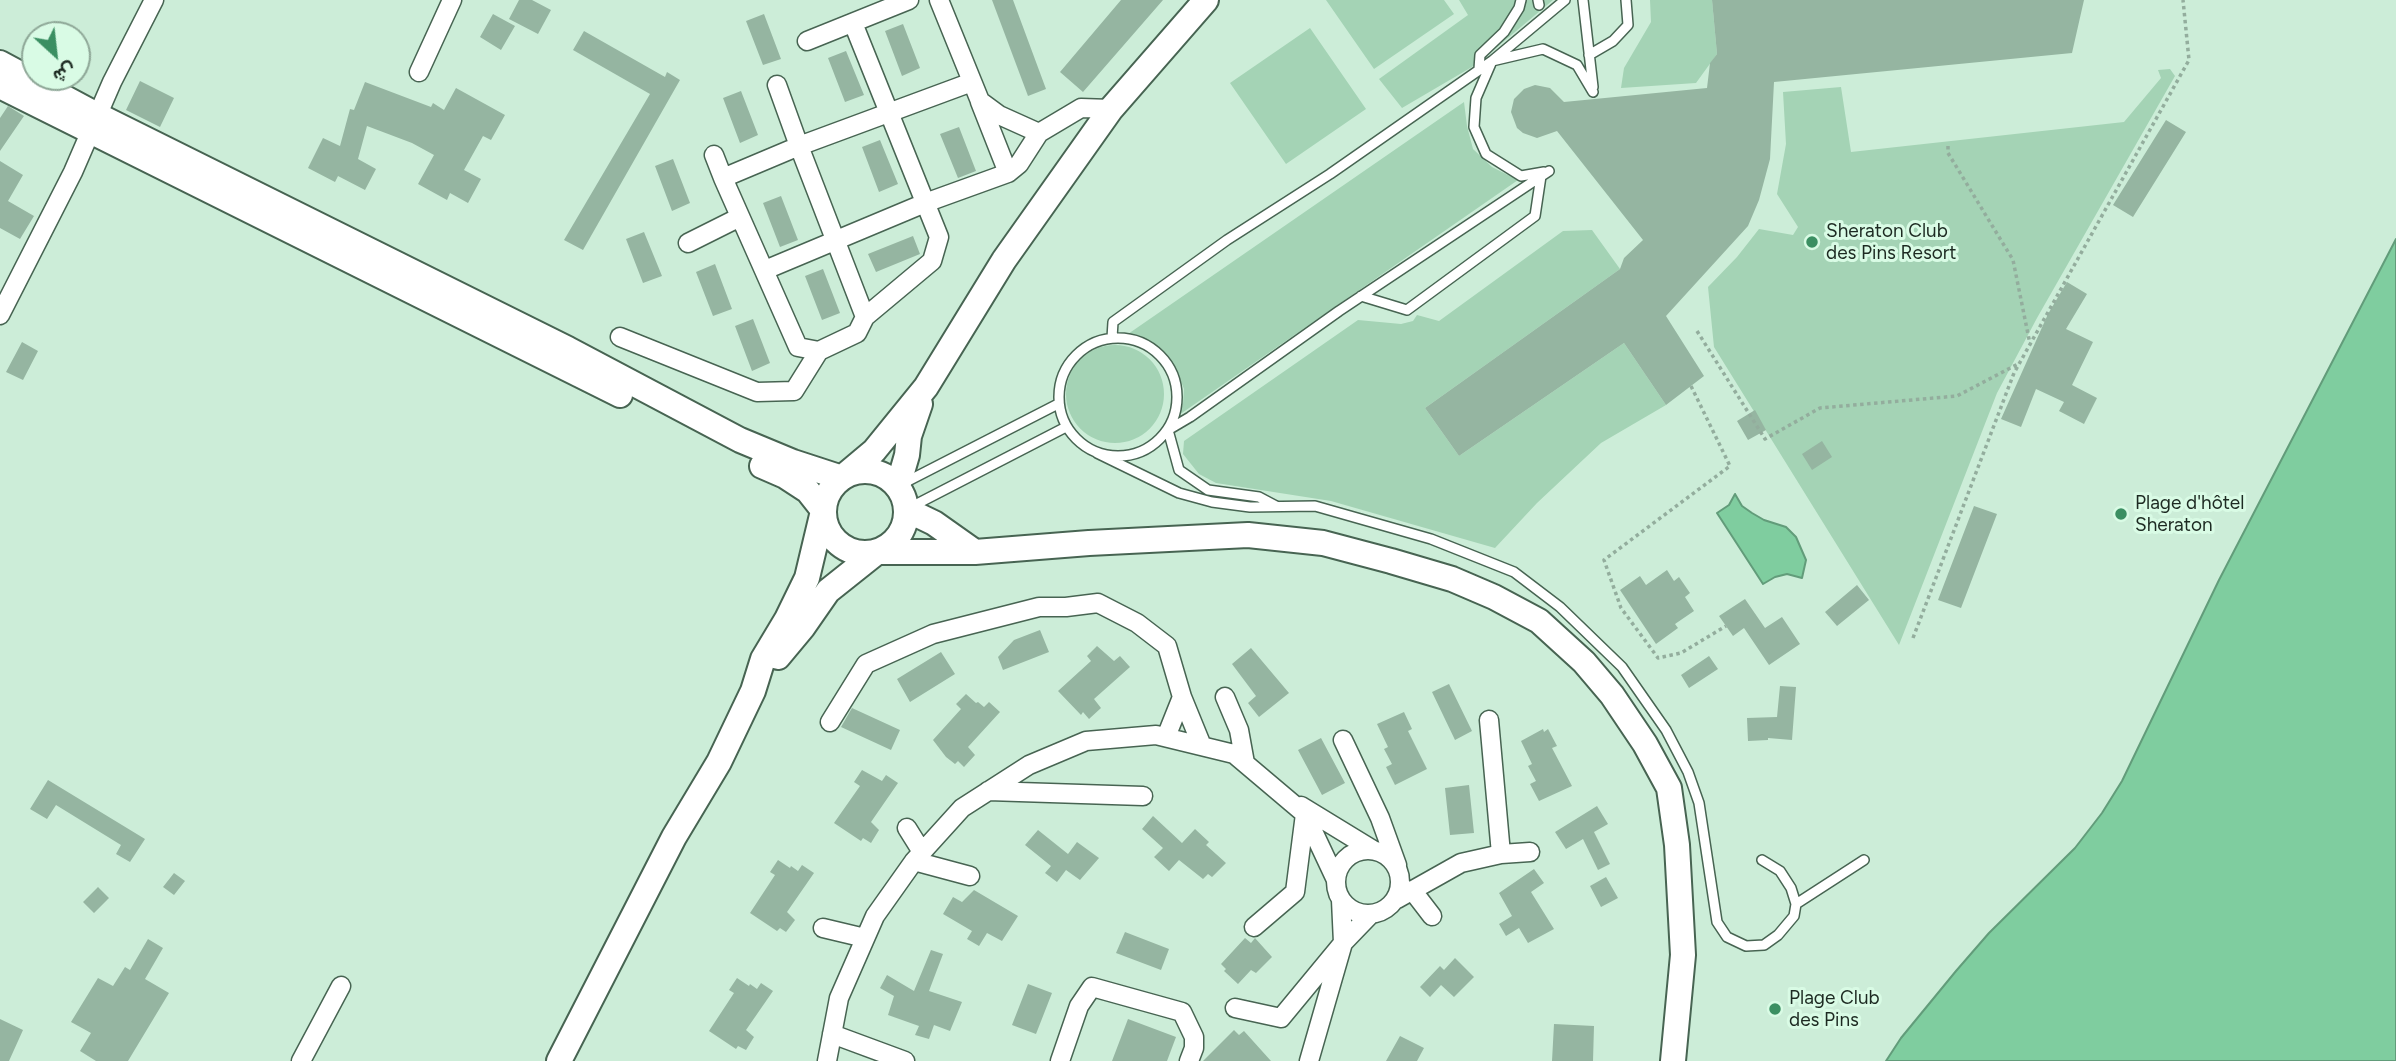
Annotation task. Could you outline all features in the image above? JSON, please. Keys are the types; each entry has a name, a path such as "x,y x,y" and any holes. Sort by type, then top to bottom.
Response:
{"main road":[{"path":"559,1061 674,837 719,762 753,691 763,659 807,578 826,497 833,486 874,451 926,387 1004,260 1111,109 1206,0"},
{"path":"0,63 94,124 733,453 785,476 808,491 823,511 830,535 839,545 851,552 975,552 1101,542 1248,535 1323,544 1452,579 1539,621 1584,662 1612,695 1645,744 1669,788 1677,845 1683,955 1673,1061"},
{"path":"0,86 94,124 568,349 740,440 793,463 843,477 866,471 889,478 898,486 907,510 899,536 890,546 878,552 828,591 753,691"},
{"path":"898,486 907,455 909,436 926,387"},
{"path":"907,510 934,523 975,552"}],"street":[{"path":"0,315 73,172 153,0"},
{"path":"419,72 453,0"},
{"path":"807,41 853,23 888,4 909,0"},
{"path":"939,0 1008,173"},
{"path":"620,337 757,392 794,391 819,351 857,333 865,317 932,261 939,237 853,23"},
{"path":"723,178 799,146 972,82"},
{"path":"777,85 865,317"},
{"path":"980,102 999,115 1039,133"},
{"path":"765,270 925,203 1008,173 1019,164 1039,133 1082,108 1111,109"},
{"path":"714,155 798,347 819,351"},
{"path":"688,243 740,217"},
{"path":"830,722 866,664 933,634 1039,607 1098,603 1138,623 1167,646 1182,697 1202,746"},
{"path":"1166,737 1182,697"},
{"path":"1225,697 1239,730 1245,763"},
{"path":"1489,720 1501,854"},
{"path":"827,1061 839,998 865,938 875,916 918,857 962,808 1029,765 1086,741 1156,735 1234,754 1305,814 1336,880"},
{"path":"1343,740 1380,818 1398,868 1400,889 1432,916"},
{"path":"989,791 1143,796"},
{"path":"1283,795 1373,850 1383,853 1398,868"},
{"path":"1254,926 1295,892 1305,814"},
{"path":"906,828 918,857 970,876"},
{"path":"1370,915 1354,912 1341,900 1336,891 1336,880 1338,869 1352,854 1373,850"},
{"path":"1235,1008 1281,1018 1343,943 1370,915 1390,907 1405,894 1461,863 1501,854 1530,852"},
{"path":"1309,1061 1343,943 1341,900"},
{"path":"823,928 865,938"},
{"path":"301,1061 341,986"},
{"path":"1060,1061 1079,1006 1092,987 1182,1012 1194,1037 1194,1048 1189,1061"},
{"path":"832,1034 905,1061"}],"lane":[{"path":"1479,69 1480,55 1504,32 1520,8 1521,0"},
{"path":"1112,338 1113,322 1227,240 1330,174 1492,61 1565,0"},
{"path":"1492,61 1543,50 1577,65 1593,92 1583,0"},
{"path":"1589,55 1613,41 1628,25 1626,0"},
{"path":"1492,61 1476,98 1475,127 1486,154 1521,176 1545,174"},
{"path":"1097,453 1116,457 1136,454 1154,445 1168,430 1361,296 1545,174"},
{"path":"1361,296 1407,310 1535,216 1545,174"},
{"path":"1278,506 1259,497 1208,490 1179,470 1168,430 1176,412 1178,393 1174,375 1164,358 1149,346 1131,339 1112,338 1094,343 1078,353 1066,367 1058,404 1066,426 1084,447 1179,493 1212,502 1250,507 1315,506 1431,538 1514,572 1560,607 1622,667 1666,730 1688,772 1699,803 1717,922 1727,937 1746,946 1764,945 1779,935 1794,916 1796,904 1791,888 1780,870 1762,860"},
{"path":"898,486 1058,404"},
{"path":"907,510 1066,426"},
{"path":"1796,904 1864,860"}],"path":[{"path":"1913,638 2009,386 2189,60 2183,0"},
{"path":"1948,146 1948,153 2013,260 2030,346"},
{"path":"1697,331 1765,439 1820,408 1957,396 2020,363"},
{"path":"1691,386 1730,466 1604,560 1620,608 1658,658 1681,653 1727,626"}],"shaded area":[{"path":"1326,0 1444,0 1454,14 1374,69"},
{"path":"1459,0 1553,0 1477,64 1402,108 1379,79 1468,15"},
{"path":"1650,0 1712,0 1717,54 1696,83 1621,88 1624,68 1651,22"},
{"path":"1310,28 1366,109 1286,164 1230,83"},
{"path":"2170,69 2175,76 1997,393 1899,645 1714,347 1708,287 1759,229 1793,235 1798,227 1777,194 1786,144 1783,92 1841,87 1851,152 2124,122 2161,78 2158,70"},
{"path":"1464,102 1473,149 1492,167 1518,180 1179,415 1184,389 1175,367 1163,351 1128,334"},
{"path":"1592,230 1620,269 1425,408 1459,456 1624,343 1666,405 1601,443 1537,503 1495,548 1331,501 1216,483 1199,474 1183,454 1184,441 1358,320 1401,324 1413,321 1417,315 1439,321 1563,231"},
{"path":"2396,239 2396,1061 1886,1061 1901,1038 1989,933 2075,848 2122,781 2219,580"},
{"path":"1115,345 1134,348 1150,359 1161,375 1164,394 1161,413 1150,429 1134,440 1115,443 1096,440 1080,429 1069,413 1066,394 1069,375 1080,359 1096,348"},
{"path":"1735,494 1742,506 1764,520 1786,527 1796,537 1806,560 1802,578 1787,574 1763,584 1717,513 1729,505"}],"building":[{"path":"519,0 532,0 551,10 538,34 509,19"},
{"path":"992,0 1013,0 1046,89 1028,96"},
{"path":"1121,0 1163,0 1083,92 1060,72"},
{"path":"1712,0 2084,0 2072,53 1774,82 1770,159 1759,200 1748,226 1666,316 1704,376 1666,405 1624,343 1459,456 1425,408 1620,269 1624,258 1643,240 1557,131 1537,138 1517,128 1511,112 1514,99 1524,89 1535,85 1550,88 1564,102 1707,88 1710,63 1717,54"},
{"path":"493,14 515,26 501,50 480,37"},
{"path":"764,14 781,59 763,65 746,21"},
{"path":"903,24 920,68 902,76 885,31"},
{"path":"584,31 665,77 667,72 680,80 583,250 564,240 650,94 573,50"},
{"path":"846,51 864,95 845,102 828,58"},
{"path":"140,81 174,98 160,127 126,110"},
{"path":"365,82 431,107 433,103 444,110 456,88 505,115 491,140 483,136 464,170 481,179 468,203 450,193 447,200 418,184 434,155 412,143 367,126 358,159 376,169 365,190 338,176 335,182 308,168 323,138 340,146 350,109 354,110"},
{"path":"741,91 758,135 740,143 723,98"},
{"path":"8,106 24,116 0,151 0,118"},
{"path":"2166,120 2186,132 2133,217 2113,205"},
{"path":"959,127 976,171 958,178 940,134"},
{"path":"880,140 898,184 879,192 862,147"},
{"path":"673,159 690,203 672,211 655,166"},
{"path":"0,161 23,175 8,201 34,216 20,239 0,228"},
{"path":"781,196 798,240 780,247 763,203"},
{"path":"644,232 662,276 643,283 626,239"},
{"path":"913,236 920,254 876,272 868,254"},
{"path":"715,264 732,309 713,316 696,272"},
{"path":"823,269 840,313 822,320 805,276"},
{"path":"2067,282 2087,294 2066,329 2093,342 2072,385 2097,398 2084,424 2059,411 2064,402 2036,389 2021,427 2001,419 2048,314"},
{"path":"753,319 770,363 752,371 735,326"},
{"path":"22,342 38,351 23,380 6,372"},
{"path":"1755,410 1766,430 1748,440 1737,421"},
{"path":"1822,441 1832,457 1812,470 1802,454"},
{"path":"1974,506 1997,514 1961,608 1938,600"},
{"path":"1667,570 1674,581 1679,577 1690,593 1685,597 1694,611 1675,624 1678,628 1656,644 1620,590 1640,576 1646,585"},
{"path":"1857,585 1869,600 1837,626 1825,612"},
{"path":"1745,599 1765,628 1782,617 1800,644 1769,665 1744,628 1733,636 1719,616"},
{"path":"1040,630 1049,652 1003,670 998,657 1014,640"},
{"path":"1097,646 1114,661 1120,656 1130,667 1094,699 1101,708 1089,719 1083,712 1081,715 1058,691 1091,661 1087,656"},
{"path":"1251,648 1289,693 1259,717 1248,703 1256,696 1232,664"},
{"path":"941,652 955,674 910,702 897,679"},
{"path":"1709,656 1718,669 1689,688 1681,675"},
{"path":"1449,684 1472,731 1455,740 1432,692"},
{"path":"1780,686 1796,687 1792,740 1768,738 1748,741 1747,718 1777,717"},
{"path":"966,694 984,707 989,702 1000,712 968,747 975,755 964,767 958,761 955,764 946,757 933,740 961,709 956,704"},
{"path":"852,708 900,730 891,750 841,727"},
{"path":"1404,712 1412,729 1408,731 1427,769 1395,785 1386,767 1392,764 1384,749 1388,747 1377,724"},
{"path":"1543,729 1544,732 1548,729 1557,746 1552,748 1572,786 1539,801 1530,784 1536,781 1528,766 1532,764 1521,741"},
{"path":"1321,738 1345,783 1322,795 1298,750"},
{"path":"862,770 882,781 886,775 898,783 871,822 879,830 871,843 863,838 861,841 834,823 860,786 854,782"},
{"path":"48,780 145,839 130,862 116,854 121,845 56,805 47,819 30,809"},
{"path":"1469,785 1474,833 1450,835 1445,788"},
{"path":"1597,806 1608,824 1594,832 1610,864 1598,870 1583,839 1566,849 1555,832"},
{"path":"1153,816 1182,843 1195,829 1209,842 1206,845 1226,863 1212,877 1208,874 1203,879 1179,860 1169,871 1154,857 1163,848 1142,829"},
{"path":"1038,830 1068,854 1077,842 1099,858 1080,880 1066,870 1057,882 1045,873 1051,866 1025,845"},
{"path":"778,860 798,871 802,865 814,873 787,912 795,920 786,932 780,928 777,931 750,913 775,875 770,872"},
{"path":"1534,869 1544,883 1531,892 1554,929 1528,943 1519,928 1506,936 1499,924 1512,916 1499,893"},
{"path":"174,873 185,881 174,895 163,887"},
{"path":"1606,877 1618,898 1601,907 1590,886"},
{"path":"98,887 109,898 94,913 83,902"},
{"path":"974,890 1018,916 1002,941 987,933 979,946 967,939 972,931 943,914 953,897 962,902"},
{"path":"1125,932 1169,949 1161,970 1116,953"},
{"path":"1245,938 1251,943 1255,938 1272,957 1256,973 1251,970 1238,984 1224,971 1226,969 1221,964"},
{"path":"148,939 163,948 145,979 169,993 128,1061 96,1061 80,1051 91,1033 71,1022 98,978 113,986 125,967 130,970"},
{"path":"931,950 943,954 929,991 962,1002 950,1031 934,1025 929,1039 915,1035 919,1026 888,1015 894,996 880,988 887,975 914,991"},
{"path":"1455,958 1474,977 1454,997 1441,985 1430,997 1420,987 1440,966 1444,970"},
{"path":"737,978 757,989 761,983 773,991 746,1030 754,1037 746,1050 738,1046 736,1049 709,1031 734,993 729,990"},
{"path":"1028,984 1052,993 1036,1034 1012,1025"},
{"path":"0,1019 23,1030 9,1061 0,1061"},
{"path":"1128,1019 1176,1037 1167,1061 1112,1061"},
{"path":"1554,1024 1594,1026 1593,1061 1552,1061"},
{"path":"1234,1030 1239,1035 1244,1031 1271,1061 1203,1061"},
{"path":"1400,1036 1424,1048 1417,1061 1386,1061"}],"place":[{"name":"Sheraton Club des Pins Resort","path":"1812,242"},
{"name":"Plage d'hôtel Sheraton","path":"2121,514"},
{"name":"Plage Club des Pins","path":"1775,1009"}]}
